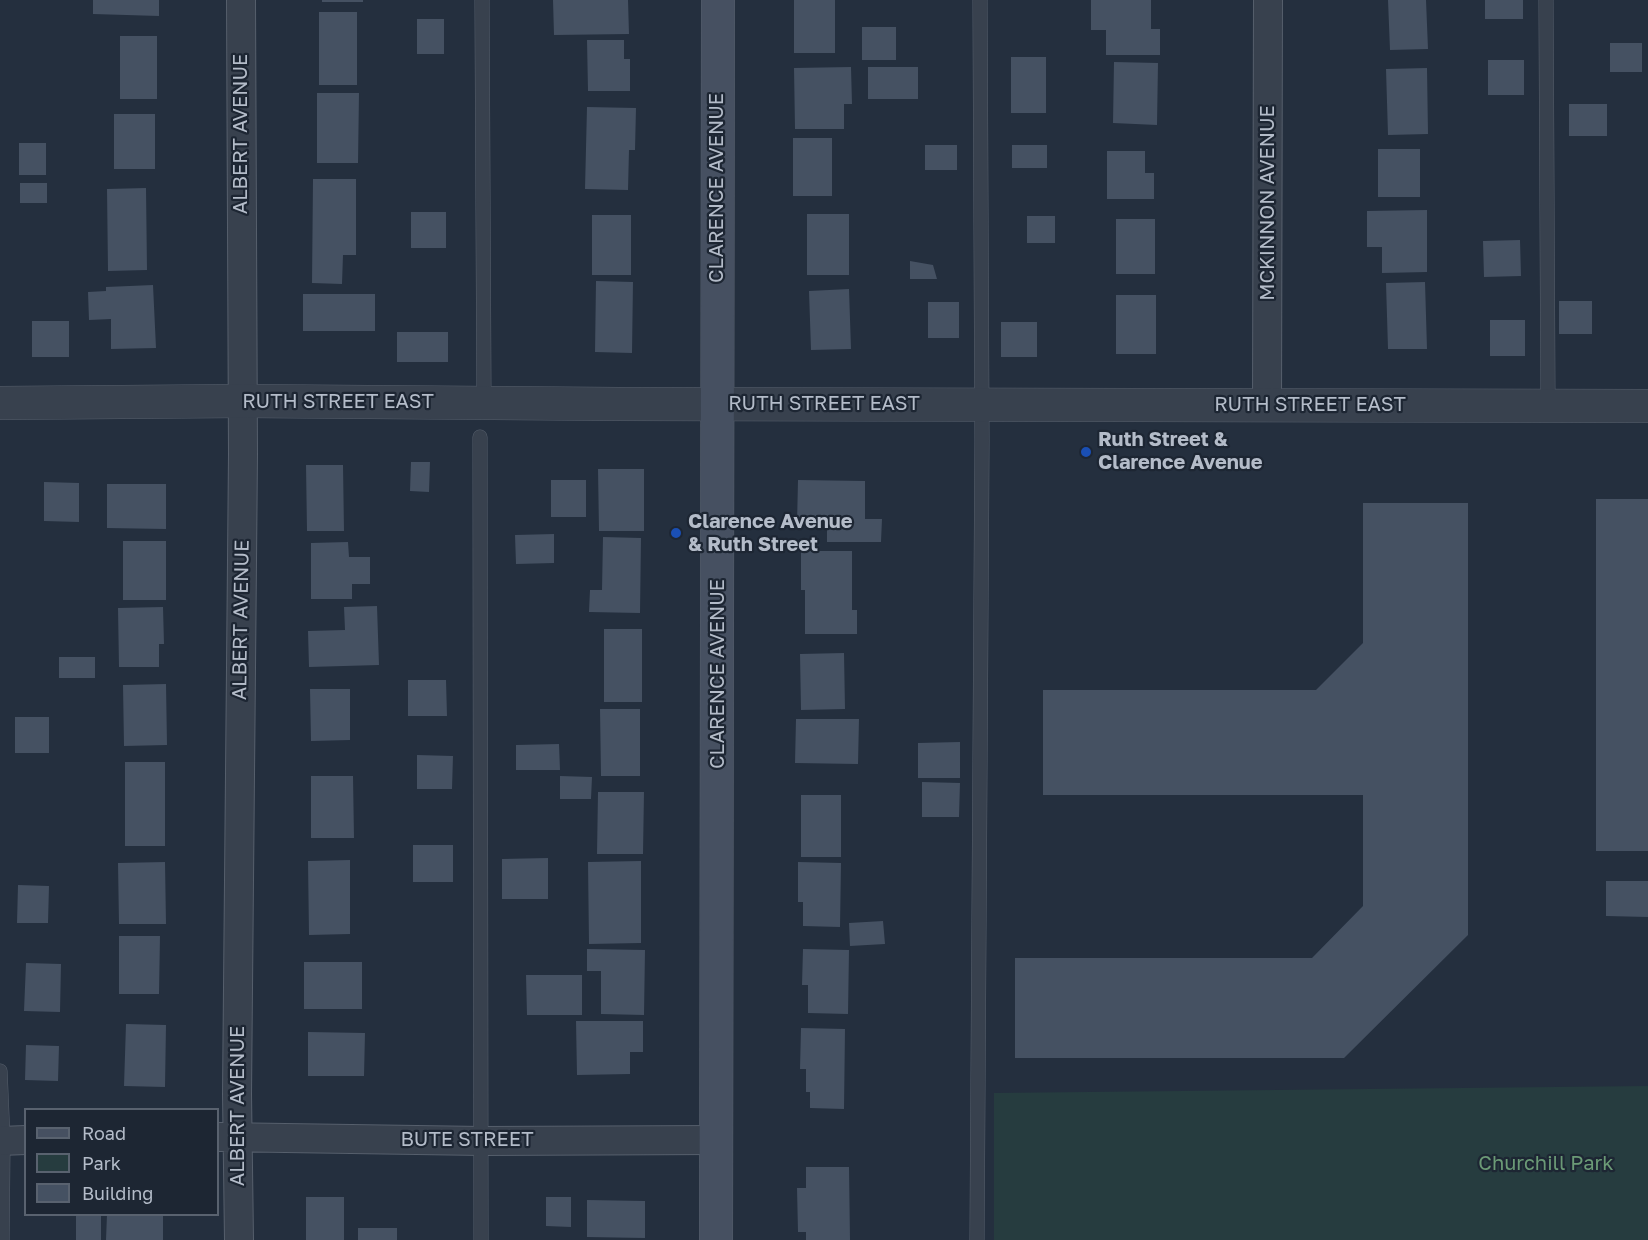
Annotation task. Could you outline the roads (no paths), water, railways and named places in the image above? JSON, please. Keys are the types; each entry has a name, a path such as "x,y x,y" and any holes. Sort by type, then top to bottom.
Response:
{"main road":[{"name":"CLARENCE AVENUE","path":"716,1240 719,543 718,0"}],"street":[{"name":"ALBERT AVENUE","path":"239,1240 227,1138 243,401 240,0"},
{"name":"MCKINNON AVENUE","path":"1267,405 1268,0"},
{"name":"RUTH STREET EAST","path":"0,403 243,401 1648,406"},
{"name":"BUTE STREET","path":"227,1138 482,1141 717,1140"}],"lane":[{"path":"482,0 484,403"},
{"path":"977,1240 982,404 981,0"},
{"path":"1546,0 1548,406"},
{"path":"480,437 481,1240"},
{"path":"0,1071 9,1141 2,1240"}],"place":[{"name":"Ruth Street & Clarence Avenue","path":"1086,452"},
{"name":"Clarence Avenue & Ruth Street","path":"676,533"}],"park label":[{"name":"Churchill Park","path":"1546,1164"}]}
